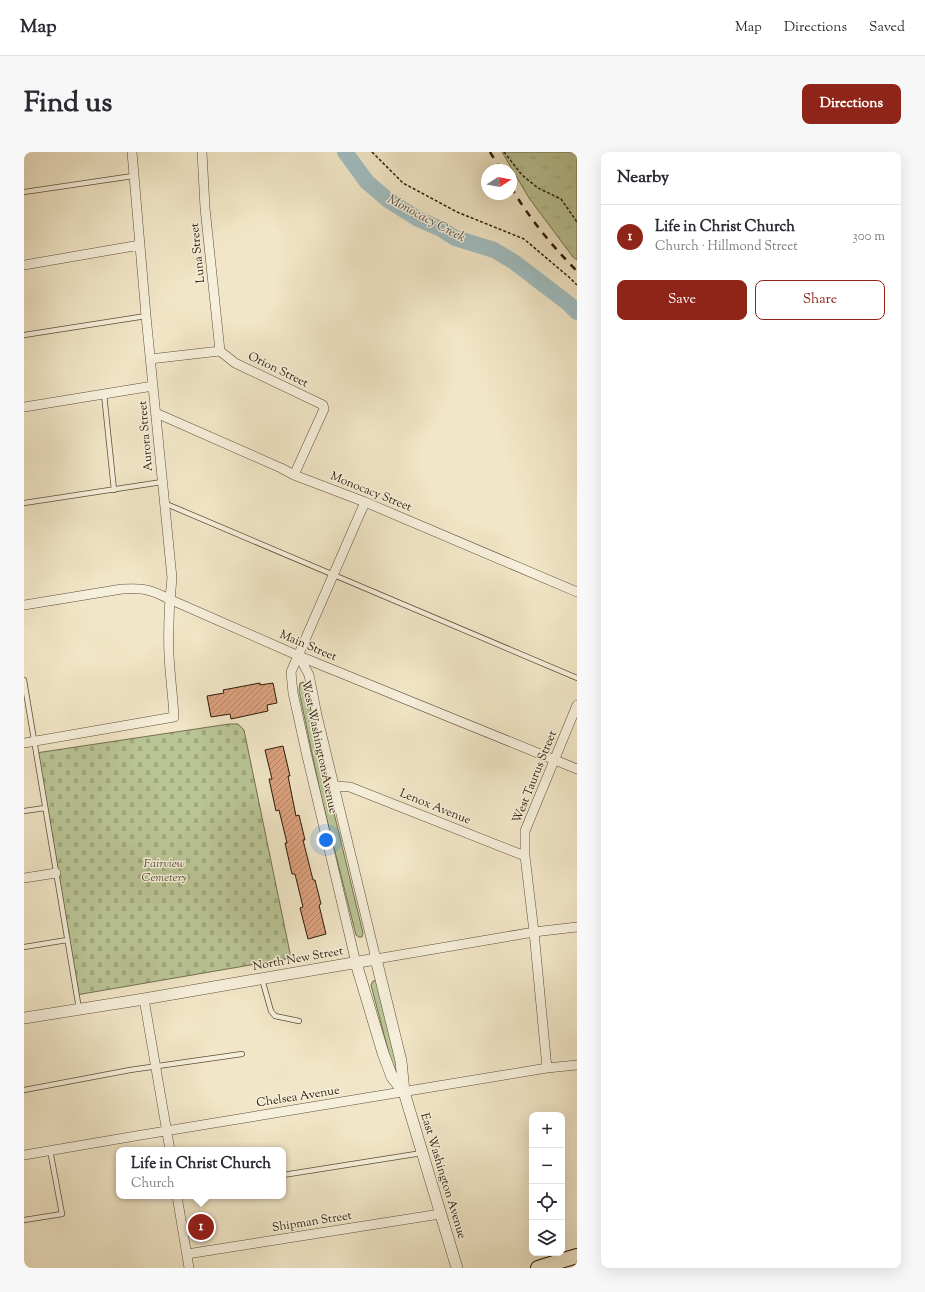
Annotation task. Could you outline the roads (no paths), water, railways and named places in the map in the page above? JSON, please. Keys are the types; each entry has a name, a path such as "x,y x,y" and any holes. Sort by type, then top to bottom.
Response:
{"main road":[{"path":"543,1267 577,1256"}],"street":[{"name":"Aurora Street","path":"34,742 174,717 169,657 169,599 172,578 150,359 132,152"},
{"name":"Luna Street","path":"202,152 205,208 220,351"},
{"path":"24,265 140,246"},
{"path":"150,359 220,351"},
{"name":"Orion Street","path":"220,351 234,363 323,405 324,409 294,475"},
{"path":"24,407 153,386"},
{"name":"Monocacy Street","path":"156,413 294,475 365,502 577,592"},
{"path":"298,656 365,502"},
{"name":"Main Street","path":"24,605 122,589 138,588 154,591 298,656 577,769"},
{"name":"West Washington Avenue","path":"298,656 309,675 317,715 376,959"},
{"name":"West Washington Avenue","path":"298,656 291,672 293,693 307,760 356,963"},
{"name":"West Taurus Street","path":"547,1068 525,856 525,831 577,705"},
{"path":"24,743 34,742"},
{"name":"Lenox Avenue","path":"335,786 350,787 525,856"},
{"path":"24,878 56,873"},
{"name":"North New Street","path":"24,1018 144,999 534,932 577,927"},
{"name":"East Washington Avenue","path":"376,959 401,1061 404,1092 456,1268"},
{"name":"East Washington Avenue","path":"356,963 383,1053 392,1077 404,1092"},
{"path":"144,999 170,1147"},
{"name":"Chelsea Avenue","path":"24,1155 547,1068 577,1065"},
{"path":"178,1199 189,1268"},
{"name":"Shipman Street","path":"187,1254 440,1214"}],"lane":[{"path":"24,192 134,176"},
{"path":"24,335 146,316"},
{"path":"104,394 114,490"},
{"path":"24,503 162,482"},
{"path":"164,503 577,678"},
{"path":"24,680 79,1009"},
{"path":"24,811 45,808"},
{"path":"24,947 67,940"},
{"path":"262,979 271,1011 275,1016 299,1021"},
{"path":"24,1090 112,1073 242,1054"},
{"path":"24,1220 62,1214 50,1150"},
{"path":"286,1175 422,1153"}],"waterway":[{"name":"Monocacy Creek","path":"345,152 367,182 388,200 418,219 441,229 455,238 494,250 514,262 569,304 577,312"}],"railway":[{"path":"490,152 497,164"},
{"path":"517,197 541,231 577,271"}],"place":[{"name":"Life in Christ Church","path":"201,1227"}],"park label":[{"name":"Fairview Cemetery","path":"164,871"}]}
